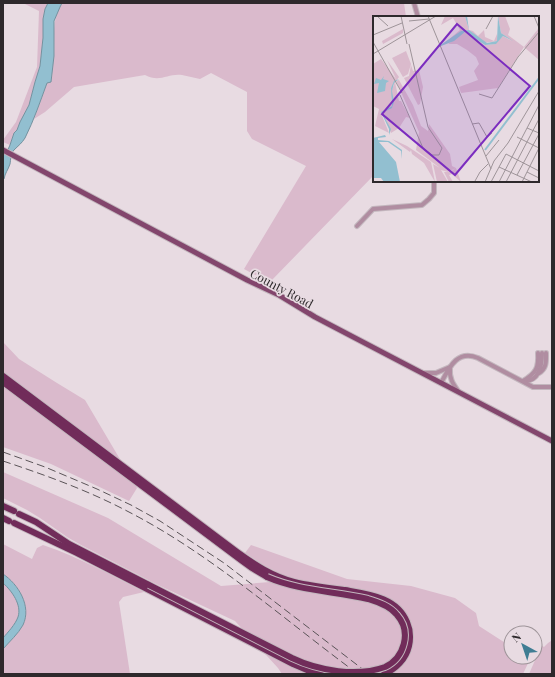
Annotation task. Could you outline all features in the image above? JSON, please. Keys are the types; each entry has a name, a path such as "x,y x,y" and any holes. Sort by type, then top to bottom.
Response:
{"highway":[{"path":"3,376 268,575 299,583 374,596 388,601 397,607 409,625 410,644 400,663 392,670 384,674"},
{"path":"3,382 243,562 296,587 364,598 385,606 397,615 402,624 405,638 404,646 394,661 382,669 372,672 349,674 307,665 9,521"},
{"path":"3,506 36,522 69,544 293,664 321,674"}],"main road":[{"name":"County Road","path":"5,150 247,280 279,295 316,317 552,441"}],"street":[{"path":"414,3 418,16"},
{"path":"358,226 373,209 422,205 434,193 434,182"},
{"path":"542,353 541,366 537,375 530,380 523,381 532,375 536,370 542,353"},
{"path":"441,383 453,362 458,358 473,356 533,387 550,387"},
{"path":"422,373 436,373 450,366"},
{"path":"450,366 450,379 460,393"}],"shaded area":[{"path":"23,3 48,3 43,19 43,38 40,66 29,105 17,130 14,133 10,145 3,142 3,140 16,122 37,67 39,11"},
{"path":"62,3 404,3 406,16 373,16 373,176 271,281 281,284 276,286 244,269 306,166 252,139 247,131 247,92 211,73 200,79 182,75 155,78 145,75 74,87 45,112 34,119 47,83 52,79 55,22"},
{"path":"3,342 19,359 85,400 137,488 129,501 51,464 3,447"},
{"path":"3,472 108,518 221,586 270,582 275,571 245,553 251,545 347,579 411,586 455,598 476,613 479,626 503,641 503,665 527,665 523,674 282,674 235,621 156,584 81,545 27,510 3,498"},
{"path":"3,544 32,559 37,548 43,545 82,561 144,592 123,597 119,602 130,674 3,674 3,649 23,625 26,610 22,596 9,578 3,574"},
{"path":"3,583 15,598 19,612 15,623 3,638"},
{"path":"551,641 552,642 552,674 529,674 533,665 543,665 543,646"}],"water":[{"path":"48,3 62,3 54,21 54,56 51,82 47,83 25,138 12,153 10,164 3,180 3,154 6,154 14,133 17,130 29,105 40,66 43,38 43,19"},
{"path":"3,574 9,578 22,596 26,610 23,625 3,649 3,638 15,623 18,617 19,608 10,590 3,583"}],"railway":[{"path":"3,452 45,467 97,489 160,521 224,563 369,674"},
{"path":"3,461 50,477 97,496 158,528 188,547 246,588 358,674"}]}
